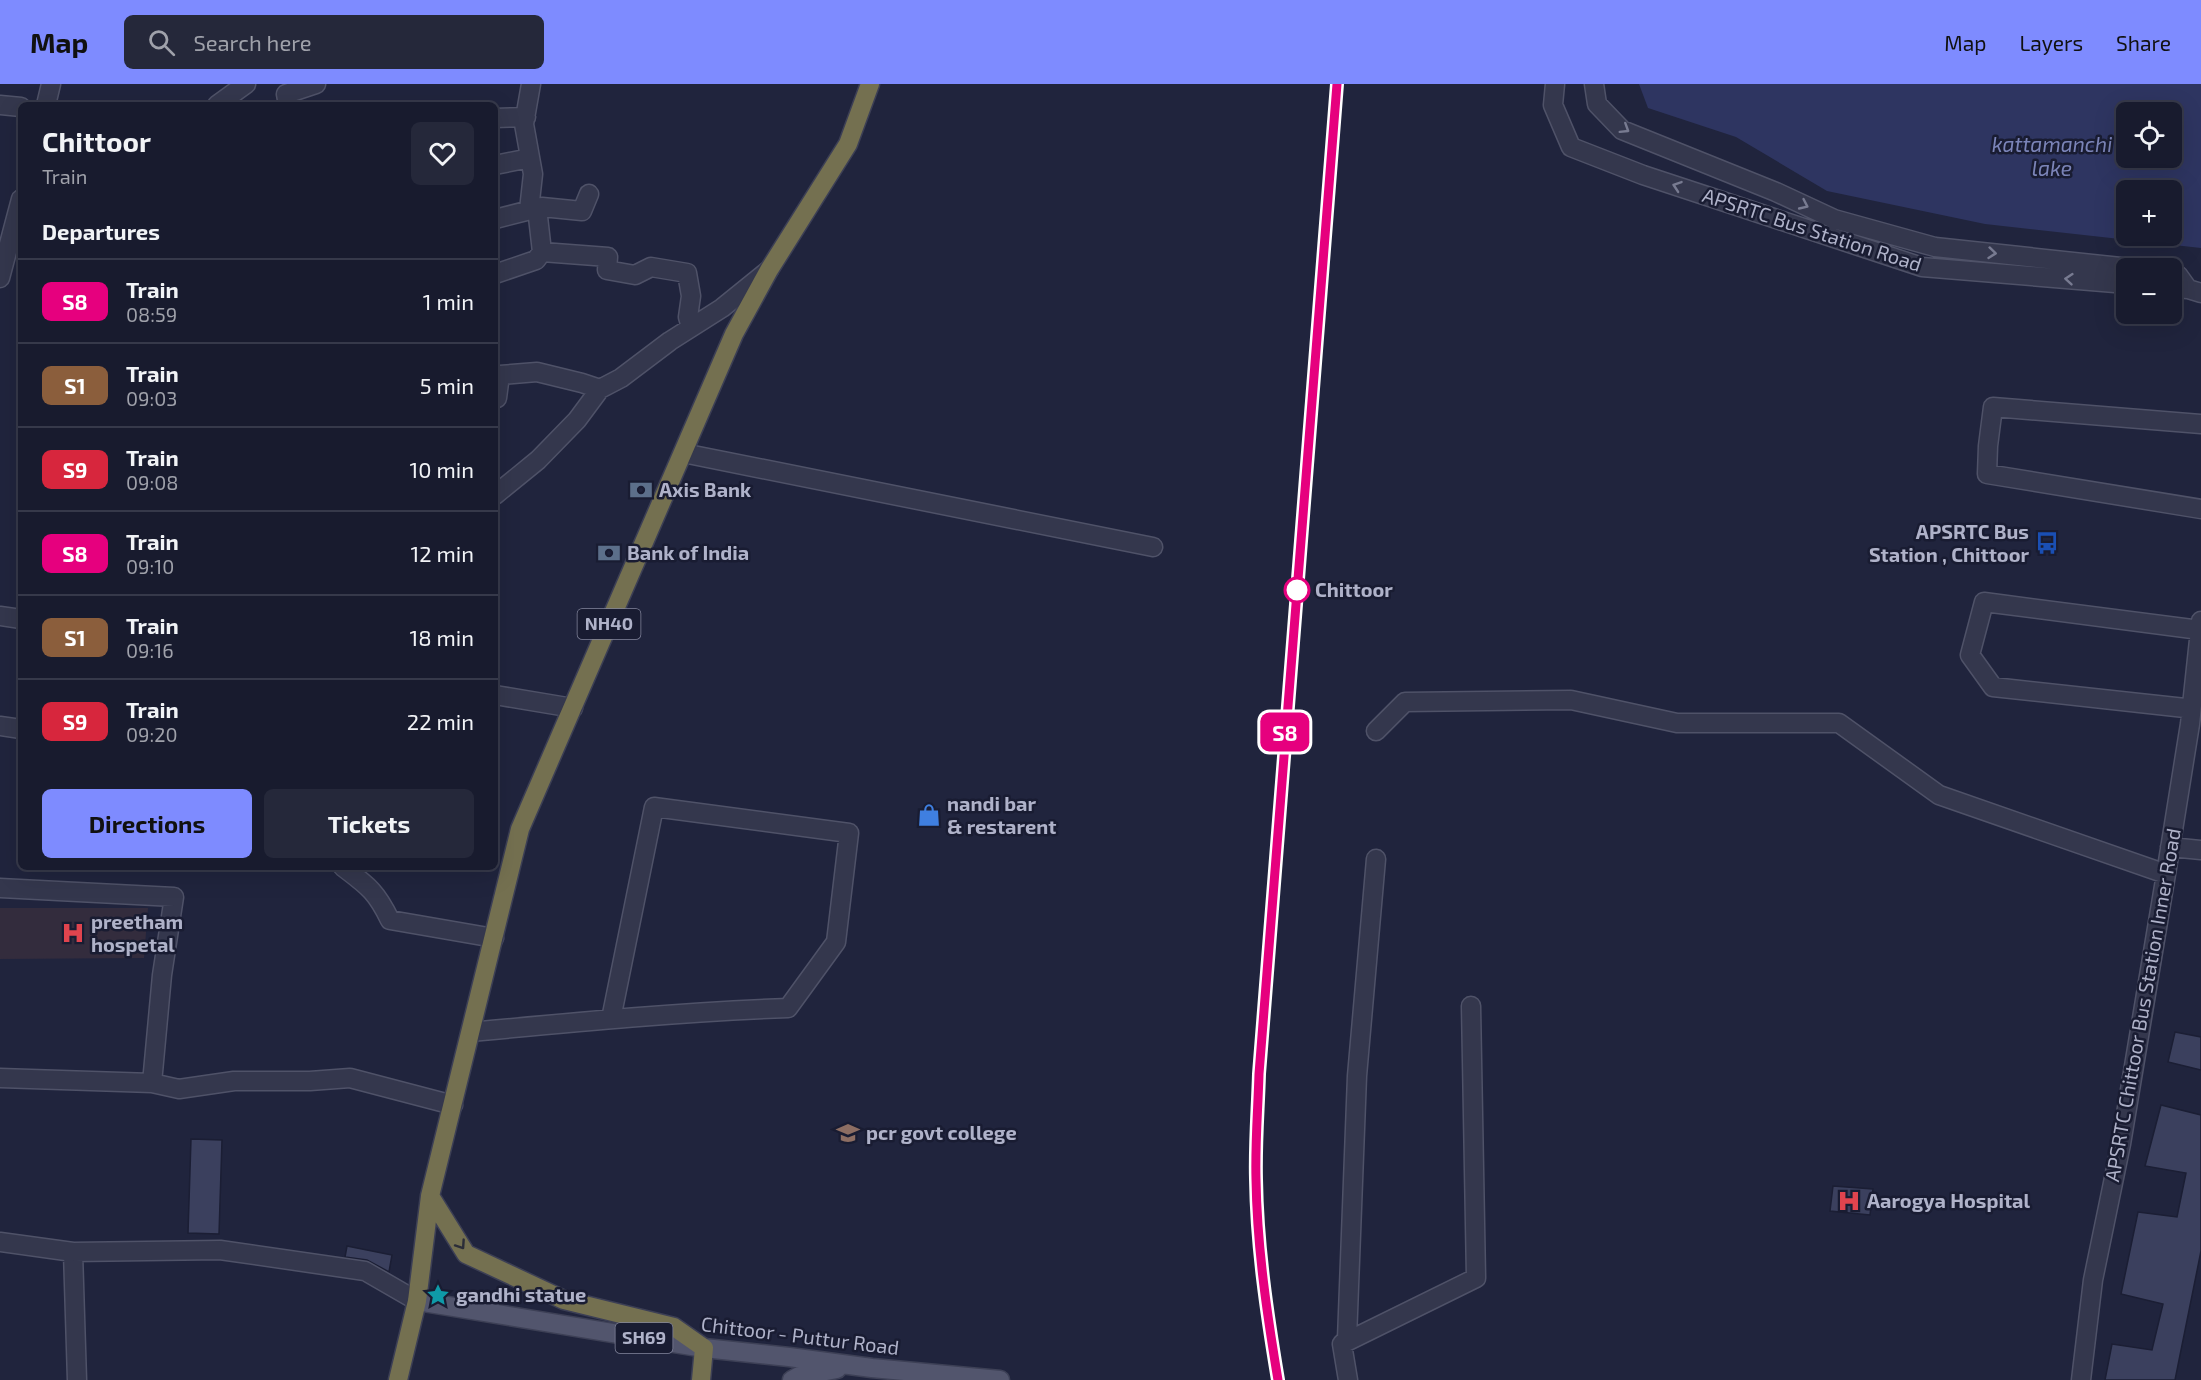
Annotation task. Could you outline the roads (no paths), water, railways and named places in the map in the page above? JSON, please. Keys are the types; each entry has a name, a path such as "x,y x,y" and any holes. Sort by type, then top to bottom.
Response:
{"highway":[{"name":"NH40","path":"398,1380 417,1301 430,1196 520,829 734,334 769,270 849,144 870,84"},
{"path":"430,1196 466,1254 564,1300 674,1327 704,1348 701,1380"}],"main road":[{"name":"Chittoor - Puttur Road","path":"417,1301 704,1348 863,1367 1000,1380"},
{"path":"798,1379 863,1367"}],"street":[{"path":"47,102 51,84"},
{"path":"221,102 246,84"},
{"path":"287,102 286,94 316,84"},
{"path":"498,273 536,260 542,252 533,209 533,174 524,124 531,84"},
{"name":"APSRTC Bus Station Road","path":"1555,84 1553,105 1571,147 1643,175 1922,267 2116,283"},
{"name":"APSRTC Bus Station Road","path":"1594,84 1597,104 1622,130 1776,192 1834,219 1935,247 2116,266"},
{"path":"0,105 18,107"},
{"path":"498,118 526,117"},
{"path":"498,164 530,158"},
{"path":"498,218 533,209 582,211 589,195"},
{"path":"0,279 18,211"},
{"path":"542,252 608,257 607,270 635,274 651,267 687,273 691,296 688,317 691,327"},
{"path":"498,493 538,460 577,420 600,389 621,378 670,340 722,308 769,270"},
{"path":"498,391 500,375 537,372 600,389"},
{"path":"2201,424 1993,407 1987,474 2201,509"},
{"path":"683,453 1153,547"},
{"name":"APSRTC Chittoor Bus Station Inner Road","path":"2080,1380 2093,1280 2121,1144 2190,724 2200,625 1984,602 1970,655 1994,687 2185,708"},
{"path":"0,616 18,619"},
{"path":"498,696 573,708"},
{"path":"1376,731 1405,702 1571,700 1677,723 1839,723 1939,795 2166,874"},
{"path":"0,726 18,729"},
{"path":"471,1032 700,1011 788,1008 836,942 849,833 654,807 611,1019"},
{"path":"2170,847 2201,850"},
{"path":"1342,1344 1347,1340 1357,1076 1376,860"},
{"path":"347,870 380,899 390,920 494,938"},
{"path":"0,888 174,897 162,975 152,1083"},
{"path":"1342,1344 1476,1278 1471,1006"},
{"path":"0,1078 152,1083 179,1089 234,1081 310,1081 350,1078 453,1105"},
{"path":"0,1242 73,1252 232,1252 365,1271 417,1301"},
{"path":"73,1252 77,1380"},
{"path":"1342,1344 1348,1380"},
{"path":"789,1357 798,1379"}],"water":[{"name":"kattamanchi lake","path":"1639,84 2201,84 2201,248 2182,246 2182,180 2116,180 2116,239 1985,224 1827,191 1736,137 1648,108"}],"railway":[{"path":"1278,1380 1261,1261 1256,1179 1259,1074 1337,84"}],"train":[{"name":"S8","path":"1278,1380 1261,1261 1257,1199 1259,1074 1337,84"}],"place":[{"name":"Axis Bank","path":"641,490"},
{"name":"APSRTC Bus Station , Chittoor","path":"2047,543"},
{"name":"Bank of India","path":"609,553"},
{"name":"Chittoor","path":"1297,590"},
{"name":"nandi bar & restarent","path":"929,815"},
{"name":"preetham hospetal","path":"73,933"},
{"name":"pcr govt college","path":"848,1133"},
{"name":"Aarogya Hospital","path":"1849,1201"},
{"name":"gandhi statue","path":"438,1295"}]}
